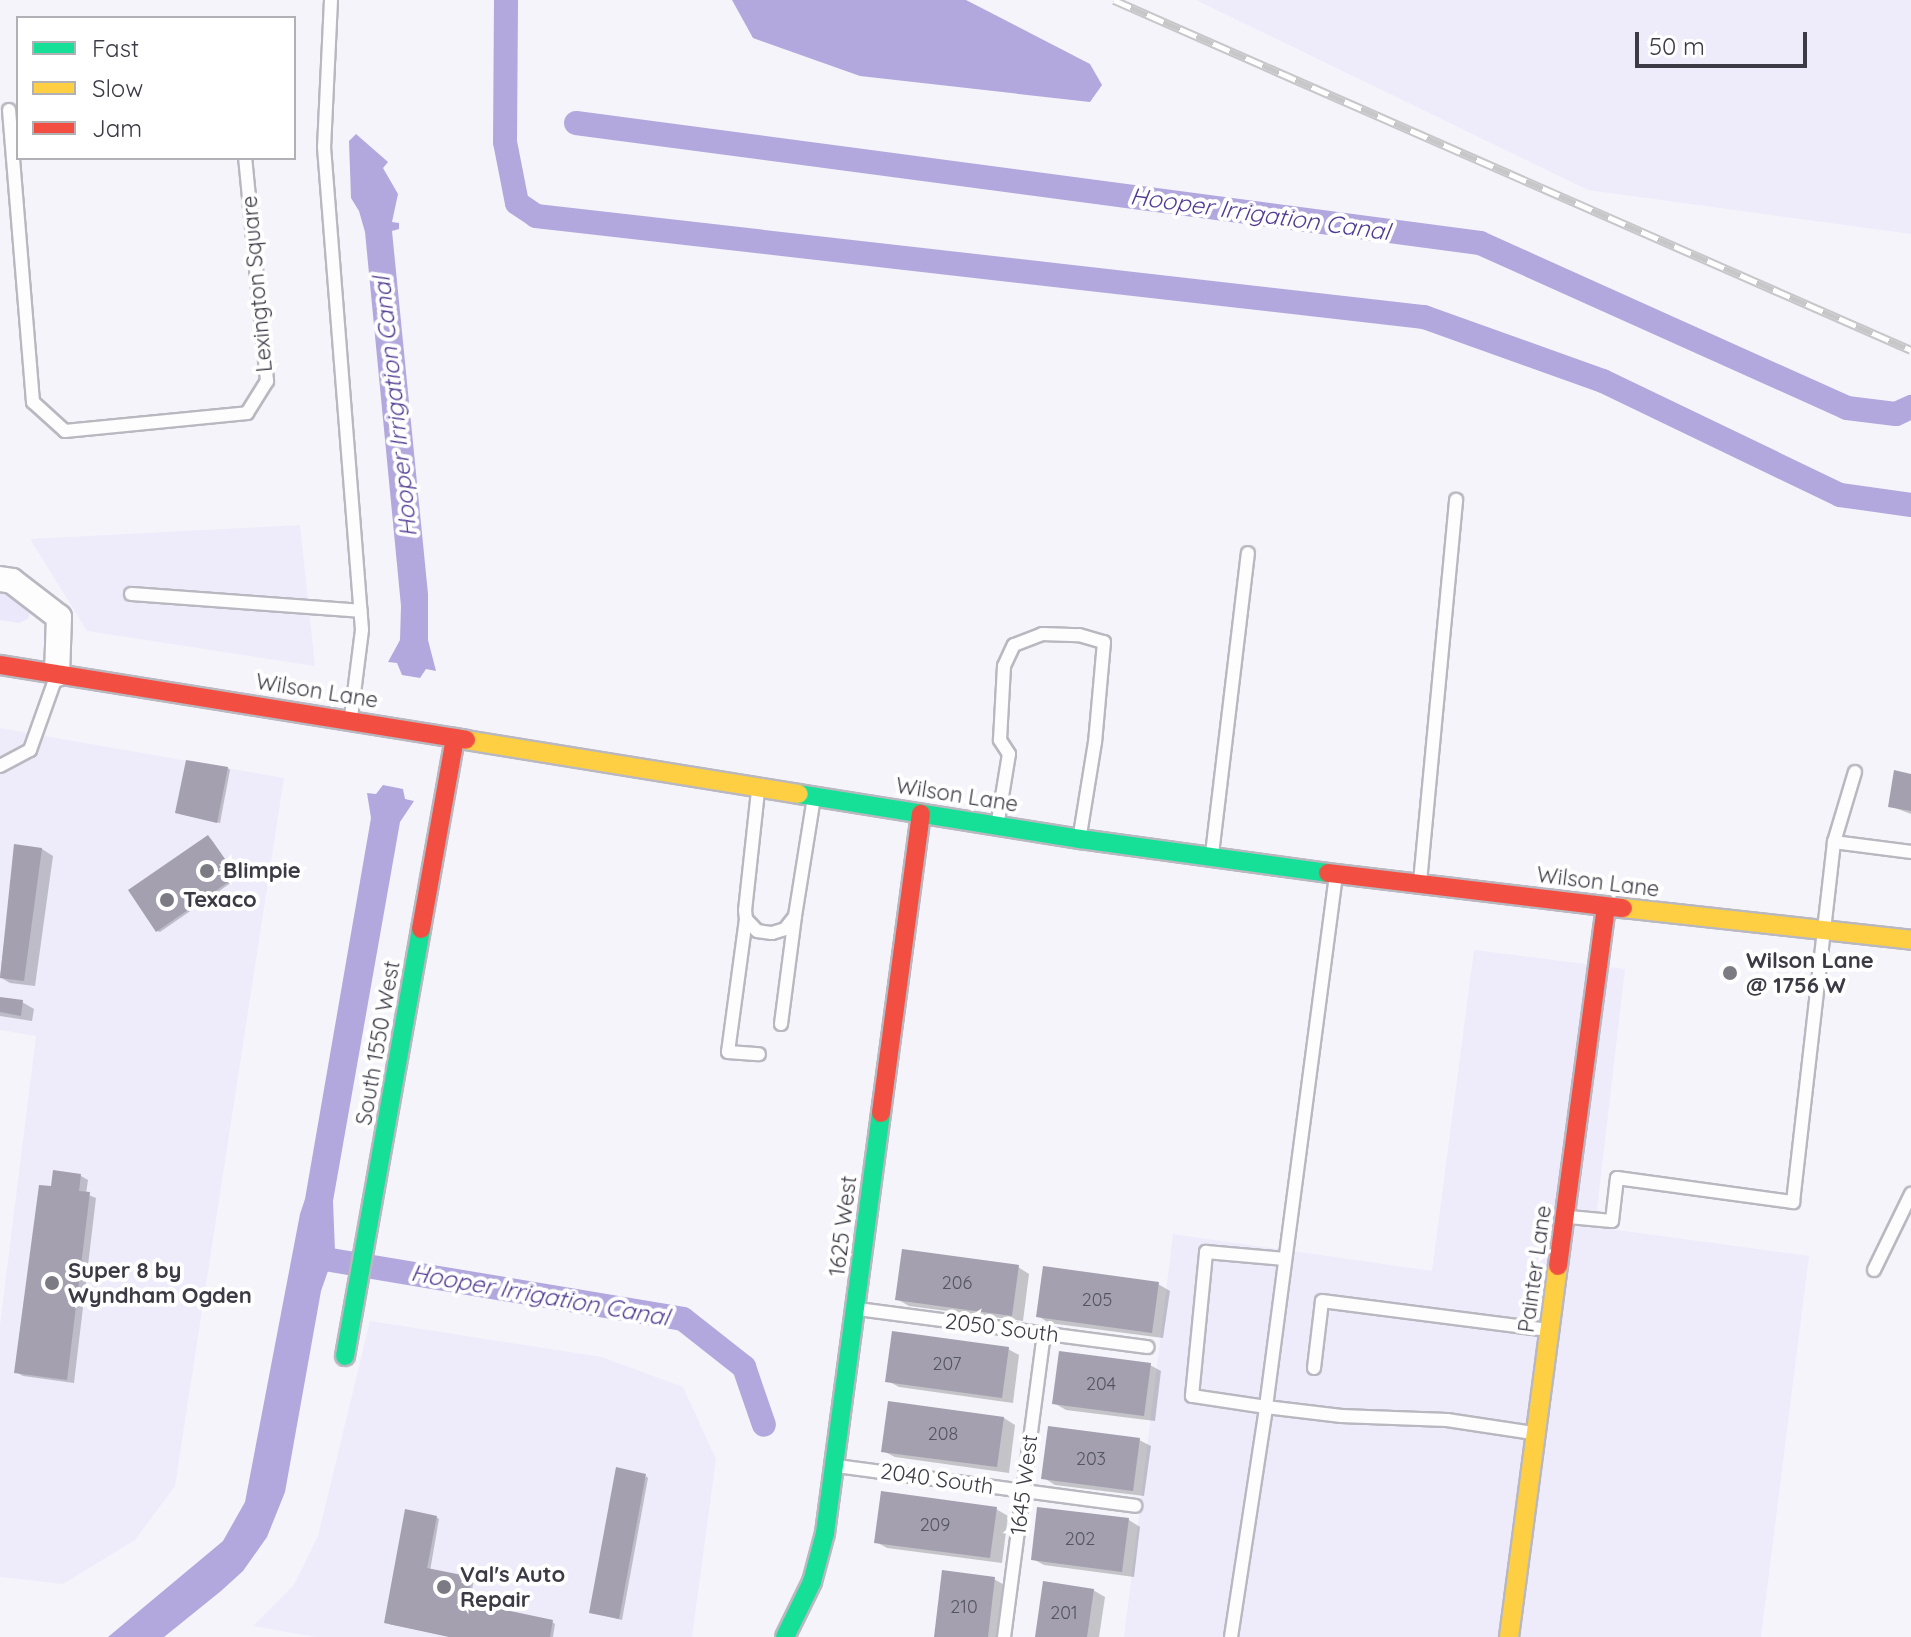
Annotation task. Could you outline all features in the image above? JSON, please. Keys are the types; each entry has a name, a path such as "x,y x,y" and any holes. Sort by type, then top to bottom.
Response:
{"street":[{"path":"0,579 12,581 59,617 57,674"},
{"name":"Wilson Lane","path":"0,665 1212,858 1606,908 1911,940"},
{"name":"South 1550 West","path":"345,1356 367,1247 455,738"},
{"name":"1625 West","path":"785,1637 812,1582 825,1533 921,814"},
{"name":"Painter Lane","path":"1509,1637 1606,908"}],"lane":[{"path":"331,0 324,147 362,630 351,721"},
{"name":"Lexington Square","path":"9,110 33,402 65,431 247,413 267,381 245,160"},
{"path":"1420,885 1456,500"},
{"path":"1212,858 1248,553"},
{"path":"131,594 360,611"},
{"path":"997,826 1009,754 1000,740 1004,666 1014,645 1042,634 1079,635 1104,642 1095,742 1080,839"},
{"path":"0,766 30,750 57,674"},
{"path":"1566,1217 1612,1221 1617,1178 1793,1202 1834,842 1855,772"},
{"path":"759,788 728,1052 759,1054"},
{"path":"781,1024 814,797"},
{"path":"1834,842 1911,852"},
{"path":"1231,1637 1266,1407 1336,875"},
{"path":"746,919 757,931 772,933 785,929 795,916"},
{"path":"1874,1270 1911,1194"},
{"path":"1285,1259 1206,1252 1192,1396 1341,1416 1447,1420 1537,1433"},
{"path":"1314,1368 1322,1301 1551,1331"},
{"name":"2050 South","path":"857,1309 1148,1347"},
{"name":"1645 West","path":"1004,1637 1044,1333"},
{"name":"2040 South","path":"834,1466 1135,1506"}],"shaded area":[{"path":"1196,0 1911,0 1911,234 1588,190"},
{"path":"300,525 315,666 87,631 30,539"},
{"path":"0,584 31,610 28,619 19,623 0,620"},
{"path":"0,728 284,778 175,1486 135,1540 63,1584 0,1577 0,1325 36,1036 0,1030"},
{"path":"1474,950 1625,969 1595,1227 1809,1256 1761,1637 1124,1637 1173,1234 1432,1271"},
{"path":"370,1321 602,1357 683,1387 716,1459 692,1637 316,1637 253,1626 294,1585 318,1536"}],"water":[{"path":"732,0 966,0 1090,64 1102,85 1090,102 860,76 753,38"},
{"path":"356,134 388,162 383,168 398,194 392,222 399,223 399,229 392,231 428,594 428,640 436,671 426,669 420,678 402,675 397,663 388,662 400,640 401,606 365,232 359,211 351,198 349,141"},
{"path":"383,785 403,789 405,799 414,801 400,822 333,1201 335,1251 321,1291 285,1492 267,1537 243,1571 221,1591 164,1637 108,1637 223,1541 245,1502 305,1199 371,818 367,793 376,794"}],"building":[{"path":"186,760 228,767 217,823 175,813"},
{"path":"1894,770 1911,774 1911,811 1888,807"},
{"path":"208,835 237,876 156,932 128,890"},
{"path":"14,844 42,848 24,981 0,978"},
{"path":"0,997 23,1000 21,1016 0,1012"},
{"name":"Super 8 by Wyndham Ogden","path":"53,1170 81,1174 79,1191 90,1192 67,1380 14,1373 39,1185 51,1186"},
{"path":"902,1249 1019,1265 1012,1316 895,1300"},
{"path":"1043,1266 1159,1282 1152,1333 1036,1317"},
{"path":"892,1331 1009,1347 1002,1398 885,1382"},
{"path":"1059,1351 1151,1363 1144,1416 1052,1404"},
{"path":"888,1401 1004,1417 997,1467 881,1452"},
{"path":"1048,1426 1140,1438 1133,1491 1041,1479"},
{"path":"616,1467 646,1474 619,1619 589,1613"},
{"path":"881,1491 997,1507 990,1558 874,1543"},
{"path":"1037,1507 1129,1518 1122,1572 1031,1560"},
{"path":"405,1509 437,1516 427,1568 472,1577 467,1602 553,1620 550,1637 449,1637 384,1623"},
{"path":"942,1570 995,1577 988,1637 934,1637"},
{"path":"1043,1581 1094,1589 1087,1637 1035,1637"}],"waterway":[{"path":"506,0 505,142 517,203 536,216 1424,317 1603,381 1840,495 1911,505"},
{"name":"Hooper Irrigation Canal","path":"576,123 1480,243 1847,408 1896,414 1911,407"},
{"name":"Hooper Irrigation Canal","path":"307,1256 683,1319 744,1367 764,1425"}],"railway":[{"path":"1114,0 1911,350"}],"traffic: fast":[{"path":"799,794 1080,839 1328,873"},
{"path":"345,1356 421,929"},
{"path":"785,1637 812,1582 825,1533 881,1113"}],"traffic: slow":[{"path":"466,740 799,794"},
{"path":"1623,908 1911,940"},
{"path":"1509,1637 1558,1266"}],"traffic: jam":[{"path":"0,665 466,740"},
{"path":"421,929 455,738"},
{"path":"881,1113 921,814"},
{"path":"1328,873 1623,908"},
{"path":"1558,1266 1606,908"}],"place":[{"name":"Blimpie","path":"207,871"},
{"name":"Texaco","path":"167,900"},
{"name":"Wilson Lane @ 1756 W","path":"1730,973"},
{"name":"Super 8 by Wyndham Ogden","path":"52,1283"},
{"name":"Val's Auto Repair","path":"444,1587"}]}
